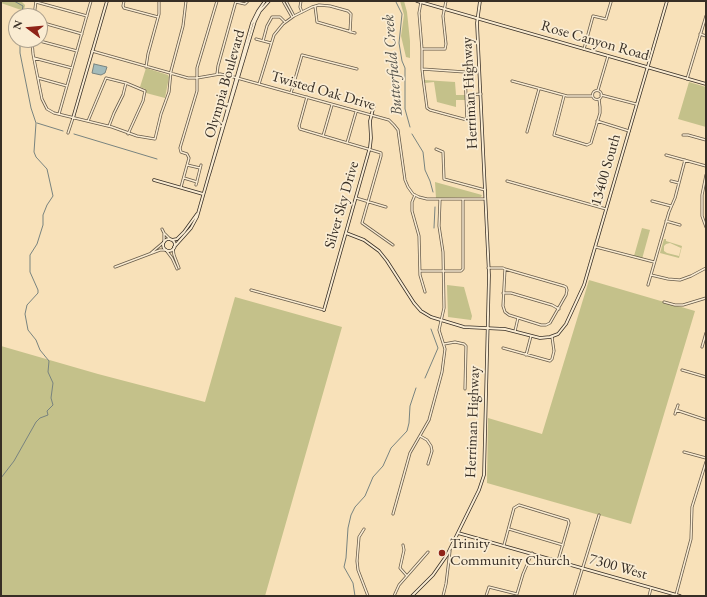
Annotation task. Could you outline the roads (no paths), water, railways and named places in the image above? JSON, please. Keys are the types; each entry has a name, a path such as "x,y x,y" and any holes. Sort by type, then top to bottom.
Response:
{"street":[{"path":"59,114 91,1"},
{"path":"68,133 107,1"},
{"path":"124,1 124,8 158,17"},
{"path":"146,66 158,17 159,1"},
{"path":"33,48 42,99 45,106 49,110 88,122 109,126 128,134 155,139 161,114 169,92 171,73 183,26 186,1"},
{"path":"181,187 188,165 189,155 182,152 180,149 197,91 197,68 217,1"},
{"path":"92,51 188,78 197,78 217,74 218,64 236,1 245,4 248,1"},
{"name":"Olympia Boulevard","path":"174,248 192,225 200,208 208,176 212,171 254,17 265,1"},
{"name":"Olympia Boulevard","path":"238,78 256,18 268,1"},
{"path":"283,1 293,16"},
{"path":"286,1 293,16"},
{"path":"301,1 300,7 302,12"},
{"name":"Rose Canyon Road","path":"417,1 706,84"},
{"path":"422,49 445,49 446,38 443,23 446,1"},
{"name":"Herriman Highway","path":"412,596 436,570 450,549 483,479 489,275 477,18 480,1"},
{"name":"13400 South","path":"552,337 558,334 564,327 579,298 596,247 667,1"},
{"path":"36,2 87,16"},
{"path":"421,2 419,13 422,69 428,109 467,120 465,72 422,69"},
{"path":"584,49 593,16 606,19 611,2"},
{"path":"315,6 317,22 350,32 355,32"},
{"path":"260,84 271,43 277,31 293,16 315,6 330,6 349,12 350,32"},
{"path":"263,41 267,26 273,16 281,17 285,22"},
{"path":"688,79 706,16"},
{"path":"48,24 82,34"},
{"path":"700,34 706,36"},
{"path":"256,39 271,43"},
{"path":"48,43 77,51"},
{"path":"291,93 302,55 357,69"},
{"path":"592,96 593,92 598,90 608,56"},
{"path":"34,58 72,68"},
{"name":"Twisted Oak Drive","path":"217,74 242,79 389,120 397,128 406,182 409,189 415,195"},
{"path":"38,78 67,86"},
{"path":"88,122 106,78 126,83 145,91 143,101 128,134"},
{"path":"512,81 564,96 592,96 595,99 599,99"},
{"path":"109,126 126,83"},
{"path":"527,132 539,89"},
{"path":"598,90 602,95 637,104"},
{"path":"467,95 481,94"},
{"path":"564,96 554,135 589,145 600,109 599,99 602,95"},
{"path":"307,97 299,128 370,149 379,152 381,155 362,224 393,245"},
{"path":"323,136 332,104"},
{"name":"Silver Sky Drive","path":"324,310 370,149 371,115 374,106"},
{"path":"347,143 356,111"},
{"path":"597,121 629,131"},
{"path":"683,135 706,140"},
{"path":"436,149 443,152 444,179 485,190"},
{"path":"666,154 706,166"},
{"path":"648,284 685,160"},
{"path":"188,165 200,168"},
{"path":"196,185 202,165"},
{"path":"706,175 702,195 702,216 706,227"},
{"path":"184,178 197,182"},
{"path":"154,180 204,194"},
{"path":"507,181 606,209"},
{"path":"671,181 679,184"},
{"path":"425,292 420,271 419,240 411,209 415,195 423,199 440,200 486,199"},
{"path":"356,198 386,207"},
{"path":"393,514 410,453 431,415 442,372 445,351 440,332 444,308 443,252 439,226 440,200"},
{"path":"420,271 463,270 462,200"},
{"path":"652,201 671,206"},
{"name":"Olympia Boulevard","path":"172,240 177,239 186,230 200,208"},
{"path":"666,221 680,225"},
{"path":"162,229 174,243 174,255 178,268 163,246 164,233"},
{"path":"346,233 364,240 376,248 386,259 415,305 428,315 442,321 467,327 502,328 542,338 552,337 554,349 553,358 551,361 502,348"},
{"path":"151,253 168,239 172,240"},
{"path":"596,247 654,262"},
{"path":"115,267 160,250 170,251 174,248"},
{"path":"488,268 505,269 567,287 559,309 552,321 546,325 541,325 509,316 504,311 503,293 505,269"},
{"path":"651,275 680,280 706,268"},
{"path":"251,290 324,310"},
{"path":"503,293 511,293 552,305 559,309"},
{"path":"664,302 683,305 706,298"},
{"path":"514,331 518,318"},
{"path":"702,347 706,333"},
{"path":"526,355 531,336"},
{"path":"444,344 455,342 465,344 466,346 465,389"},
{"path":"682,370 706,377"},
{"path":"675,414 678,405"},
{"path":"676,410 706,420"},
{"path":"420,435 427,440 431,446 432,451 428,464"},
{"path":"684,452 706,458"},
{"path":"676,595 691,539 692,508 706,462"},
{"path":"504,546 516,506 519,505 568,520 569,523 558,561"},
{"path":"574,596 599,515"},
{"path":"364,529 360,537 357,561 358,570 368,596"},
{"path":"508,529 563,545"},
{"name":"7300 West","path":"458,533 680,596"},
{"path":"403,545 404,550 400,568 407,576"},
{"path":"443,596 450,549"},
{"path":"394,596 398,587 428,552"},
{"path":"486,596 489,587 517,594 523,574 532,554"},
{"path":"649,596 651,588"}],"water":[{"path":"94,64 107,67 105,73 101,75 92,73"}],"waterway":[{"path":"14,1 23,6 23,8"},
{"name":"Butterfield Creek","path":"396,2 402,14 399,43 402,61 405,68 405,109 410,127"},
{"path":"1,478 14,461 36,422 40,418 48,415 47,411 53,405 51,398 53,383 48,372 49,361 40,350 36,340 28,330 25,314 27,305 38,293 30,272 30,255 37,244 43,225 43,215 53,196 47,169 36,157 34,152 36,123 31,108 20,48"},
{"path":"37,123 63,131"},
{"path":"74,134 157,159"},
{"name":"Butterfield Creek","path":"412,134 423,152 425,170 433,192"},
{"name":"Butterfield Creek","path":"434,228 435,207"},
{"name":"Butterfield Creek","path":"425,378 438,348 431,329"},
{"name":"Butterfield Creek","path":"355,596 353,583 344,567 348,528 351,515 355,507 365,496 373,477 383,466 391,448 407,431 410,406 416,388"}],"place":[{"name":"Trinity Community Church","path":"442,553"}]}
